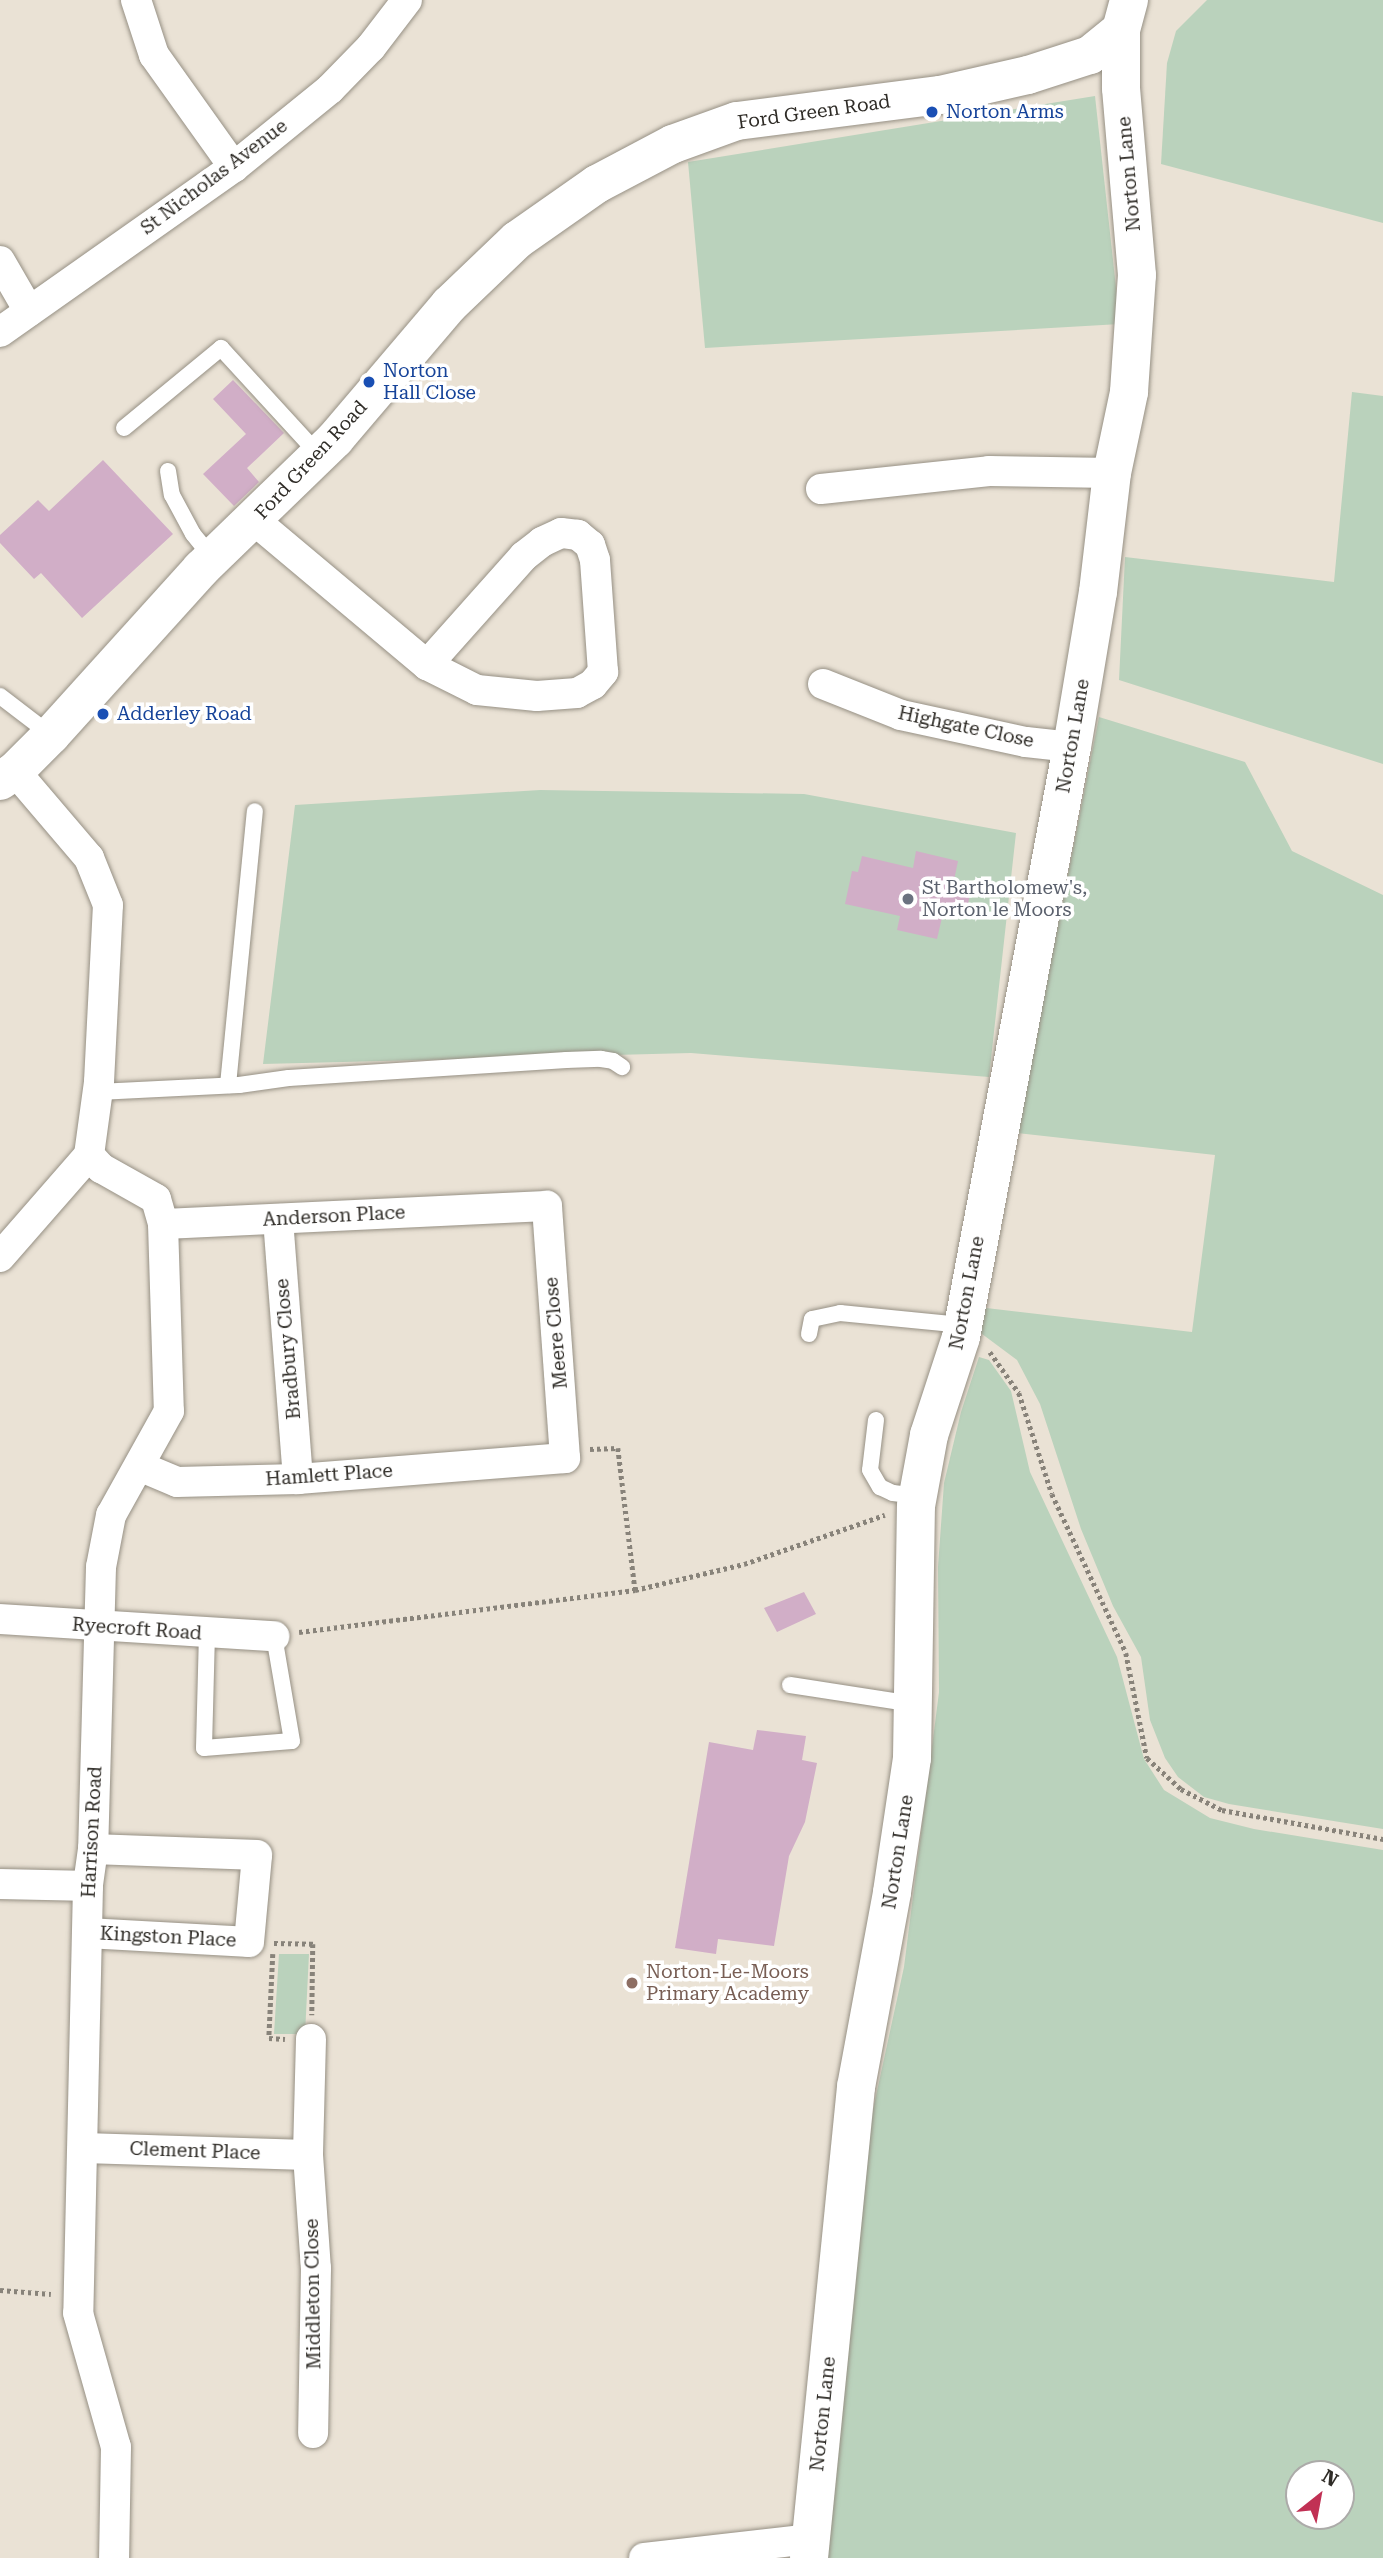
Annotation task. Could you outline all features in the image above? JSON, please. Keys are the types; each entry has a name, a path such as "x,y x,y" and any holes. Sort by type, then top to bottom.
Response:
{"street":[{"path":"136,0 154,55 234,166"},
{"name":"St Nicholas Avenue","path":"0,332 234,166 330,89 371,47 407,0"},
{"name":"Ford Green Road","path":"7,776 51,735 213,559 319,455 449,305 517,240 607,178 673,144 737,121 940,95 1028,75 1090,55 1125,15"},
{"name":"Norton Lane","path":"810,2549 856,2087 892,1892 910,1772 917,1501 929,1435 962,1331 1072,747 1098,592 1112,473 1129,391 1137,275 1121,88 1125,15"},
{"path":"0,261 29,311"},
{"path":"821,489 989,471 1112,473"},
{"path":"254,520 427,665 477,690 537,696 577,692 593,684 603,672 595,560 590,545 578,535 561,533 542,542 524,556 427,665"},
{"name":"Highgate Close","path":"823,684 901,715 1026,742 1072,747"},
{"path":"0,1257 89,1154 98,1092 108,905 89,858 7,776"},
{"name":"Harrison Road","path":"89,1154 101,1168 156,1199 163,1224 169,1411 111,1516 101,1567 93,1849 88,1885 78,2313 116,2447 114,2558"},
{"name":"Meere Close","path":"505,1208 547,1206 565,1450"},
{"name":"Anderson Place","path":"163,1224 505,1208"},
{"name":"Bradbury Close","path":"278,1219 298,1479"},
{"name":"Hamlett Place","path":"139,1466 177,1482 298,1479 565,1458 565,1450"},
{"name":"Ryecroft Road","path":"0,1619 274,1636"},
{"name":"Kingston Place","path":"88,1933 261,1943 257,1855 93,1849"},
{"path":"0,1884 88,1885"},
{"name":"Middleton Close","path":"311,2039 308,2155 316,2268 313,2433"},
{"name":"Clement Place","path":"83,2148 308,2155"},
{"path":"644,2558 810,2549"}],"lane":[{"path":"124,428 221,348 319,455"},
{"path":"168,471 172,495 193,534 213,559"},
{"path":"0,696 51,735"},
{"path":"228,1085 255,811"},
{"path":"98,1092 566,1060 613,1061 622,1067"},
{"path":"809,1334 812,1320 840,1313 962,1331"},
{"path":"876,1420 870,1470 880,1487 917,1501"},
{"path":"207,1633 204,1748 292,1741 274,1636"},
{"path":"790,1685 913,1704"}],"path":[{"path":"962,1331 994,1354 1020,1393 1052,1494 1126,1653 1147,1758 1181,1789 1222,1810 1383,1839"},
{"path":"565,1450 618,1448 635,1590"},
{"path":"274,1636 635,1590 744,1564 917,1501"},
{"path":"261,1943 313,1944 311,2039 269,2038 261,1943"},
{"path":"0,2290 79,2296"}],"green space":[{"path":"1207,0 1383,0 1383,223 1161,164 1167,63 1176,31"},
{"path":"1095,96 1120,324 705,348 688,162"},
{"path":"1352,392 1383,396 1383,764 1119,680 1125,557 1334,582"},
{"path":"1099,717 1245,762 1292,851 1383,895 1383,1829 1229,1804 1204,1797 1178,1777 1165,1758 1150,1720 1141,1657 1113,1606 1081,1529 1040,1404 1017,1360 974,1328 978,1307 1192,1332 1215,1155 1017,1133"},
{"path":"540,790 804,794 1016,833 989,1077 691,1053 263,1064 295,805"},
{"path":"979,1357 989,1360 1011,1391 1030,1472 1117,1657 1144,1759 1164,1790 1210,1818 1254,1829 1383,1850 1383,2558 826,2558 869,2128 904,1967 939,1692 938,1567 944,1483 961,1412"},
{"path":"279,1954 309,1954 305,2034 274,2034"}],"building":[{"path":"233,380 284,433 247,468 259,482 234,506 203,474 246,434 213,399"},
{"path":"103,460 173,534 82,618 41,573 34,579 0,543 0,535 38,500 49,511"},
{"name":"St Bartholomew's, Norton le Moors","path":"916,851 958,861 952,890 970,894 966,914 944,909 937,939 897,930 900,916 845,904 852,871 858,872 862,856 913,868"},
{"path":"804,1592 816,1614 777,1632 764,1608"},
{"path":"757,1730 806,1736 802,1760 817,1763 805,1822 789,1856 774,1946 718,1939 716,1954 675,1948 709,1742 753,1750"}],"place":[{"name":"Norton Arms","path":"932,112"},
{"name":"Norton Hall Close","path":"369,382"},
{"name":"Adderley Road","path":"103,714"},
{"name":"St Bartholomew's, Norton le Moors","path":"908,899"},
{"name":"Norton-Le-Moors Primary Academy","path":"632,1983"}]}
